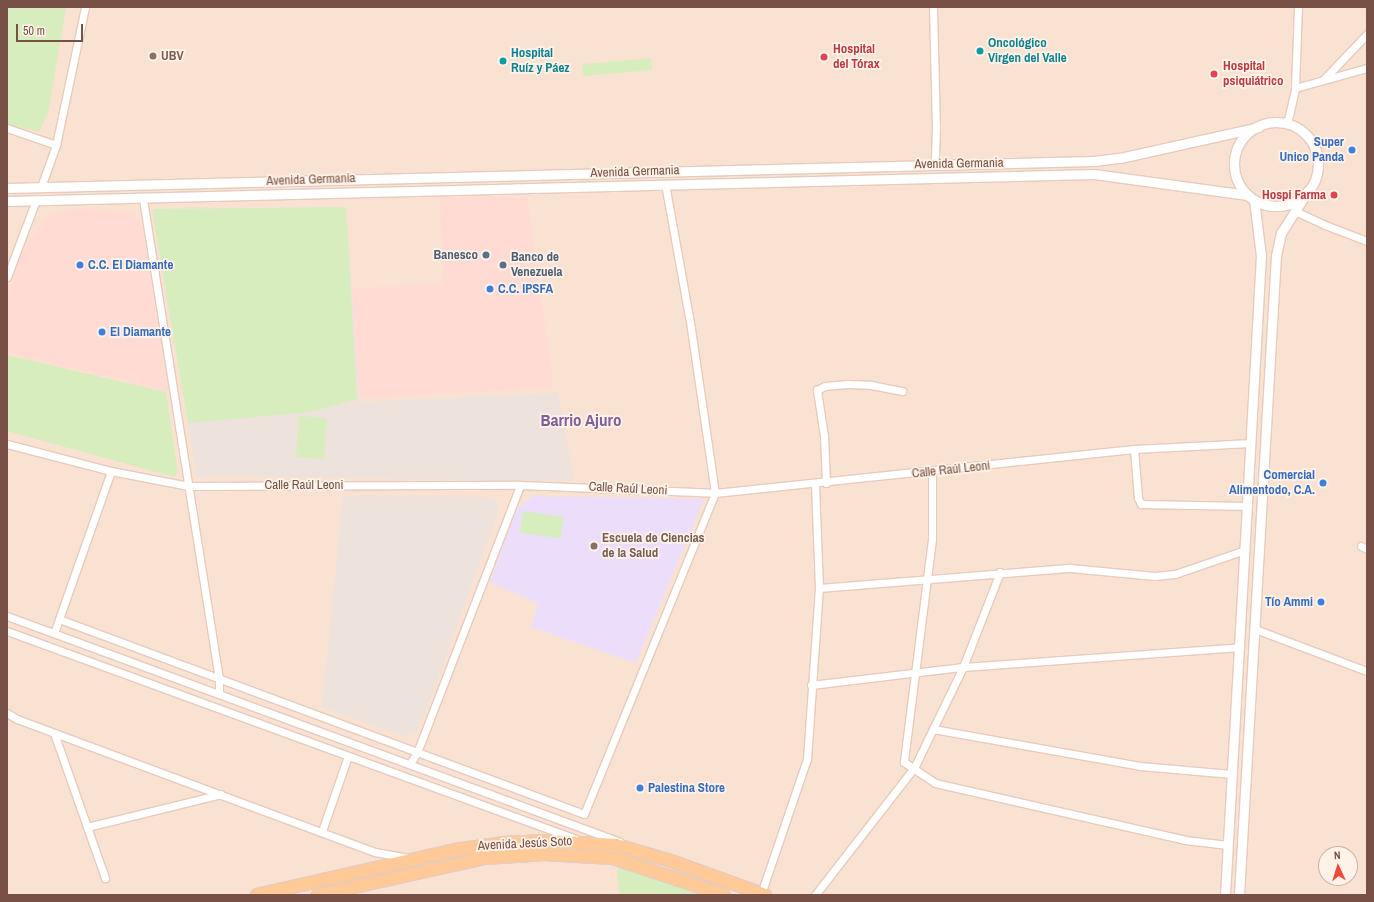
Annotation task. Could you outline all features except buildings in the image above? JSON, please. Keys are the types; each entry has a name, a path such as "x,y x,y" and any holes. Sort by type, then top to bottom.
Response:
{"main road":[{"name":"Avenida Jesús Soto","path":"257,895 415,859 504,843 582,842 616,845 636,850 763,894"},
{"name":"Avenida Jesús Soto","path":"318,895 485,858 545,854 613,858 724,895"}],"street":[{"path":"41,187 56,145 86,7"},
{"path":"932,7 936,127 935,164"},
{"path":"1287,124 1295,88 1298,7"},
{"path":"1323,80 1367,34"},
{"path":"1295,88 1367,68"},
{"path":"1239,895 1276,256 1281,233 1316,179 1317,154 1304,134 1287,124 1274,123 1259,127 1245,136 1235,158 1238,182 1251,197 1270,205 1286,205 1307,192"},
{"name":"Avenida Germania","path":"7,188 1110,159 1259,127"},
{"path":"7,128 56,145"},
{"name":"Avenida Germania","path":"7,201 143,199 665,184 1102,174 1251,197"},
{"path":"59,619 418,750 584,814 715,493 688,307 665,184"},
{"path":"1225,895 1262,256 1251,197"},
{"path":"143,199 219,678 219,693"},
{"path":"7,277 11,261 36,200"},
{"path":"1295,211 1331,228 1367,241"},
{"path":"826,482 824,436 818,390 825,386 855,385 902,391"},
{"name":"Calle Raúl Leoni","path":"7,444 111,471 189,486 520,484 715,493 932,472 1134,449 1251,443"},
{"path":"1134,449 1138,498 1141,504 1248,506"},
{"path":"54,633 111,471"},
{"path":"932,472 932,539 917,672 904,762 935,783 1184,840 1228,845"},
{"path":"410,764 418,750 520,484"},
{"path":"763,894 807,759 819,588 815,484"},
{"path":"819,588 1000,572 1070,568 1155,576 1175,574 1245,550"},
{"path":"815,895 914,768 963,667 1000,572"},
{"path":"7,616 598,832 636,850"},
{"path":"1255,629 1367,671"},
{"path":"7,630 582,842 613,858"},
{"path":"811,685 963,667 1240,647"},
{"path":"7,713 17,719 54,733 322,831 375,852 415,859"},
{"path":"933,729 1140,766 1232,774"},
{"path":"54,733 105,878"},
{"path":"322,831 348,756"},
{"path":"87,827 221,794"}],"shaded area":[{"path":"7,7 1367,7 1367,895 7,895"},
{"path":"527,197 553,382 550,387 357,399 349,289 443,283 440,198"},
{"path":"346,207 360,402 558,393 574,481 197,476 152,209"},
{"path":"78,208 134,213 143,228 169,391 7,353 7,301 20,253 49,215"},
{"name":"Escuela de Ciencias de la Salud","path":"533,496 704,499 636,663 531,627 538,604 490,582 516,510"},
{"path":"343,497 488,497 498,502 497,515 428,705 416,732 405,737 322,707"}],"green space":[{"path":"7,7 66,7 48,113 39,132 7,124"},
{"path":"651,58 652,70 583,76 582,64"},
{"path":"346,207 357,399 311,412 188,423 152,209"},
{"path":"7,355 166,392 178,473 174,477 7,431"},
{"path":"299,416 327,418 324,459 296,457"},
{"path":"523,511 564,517 561,538 520,533"},
{"path":"617,865 645,874 702,895 619,895"}],"place":[{"name":"Oncológico Virgen del Valle","path":"980,51"},
{"name":"UBV","path":"153,56"},
{"name":"Hospital del Tórax","path":"824,57"},
{"name":"Hospital Ruíz y Páez","path":"503,61"},
{"name":"Hospital psiquiátrico","path":"1214,74"},
{"name":"Super Unico Panda","path":"1352,150"},
{"name":"Hospi Farma","path":"1334,195"},
{"name":"Banesco","path":"486,255"},
{"name":"C.C. El Diamante","path":"80,265"},
{"name":"Banco de Venezuela","path":"503,265"},
{"name":"C.C. IPSFA","path":"490,289"},
{"name":"El Diamante","path":"102,332"},
{"name":"Comercial Alimentodo, C.A.","path":"1323,483"},
{"name":"Escuela de Ciencias de la Salud","path":"594,546"},
{"name":"Tío Ammi","path":"1321,602"},
{"name":"Palestina Store","path":"640,788"}],"district":[{"name":"Barrio Ajuro","path":"581,420"}]}
